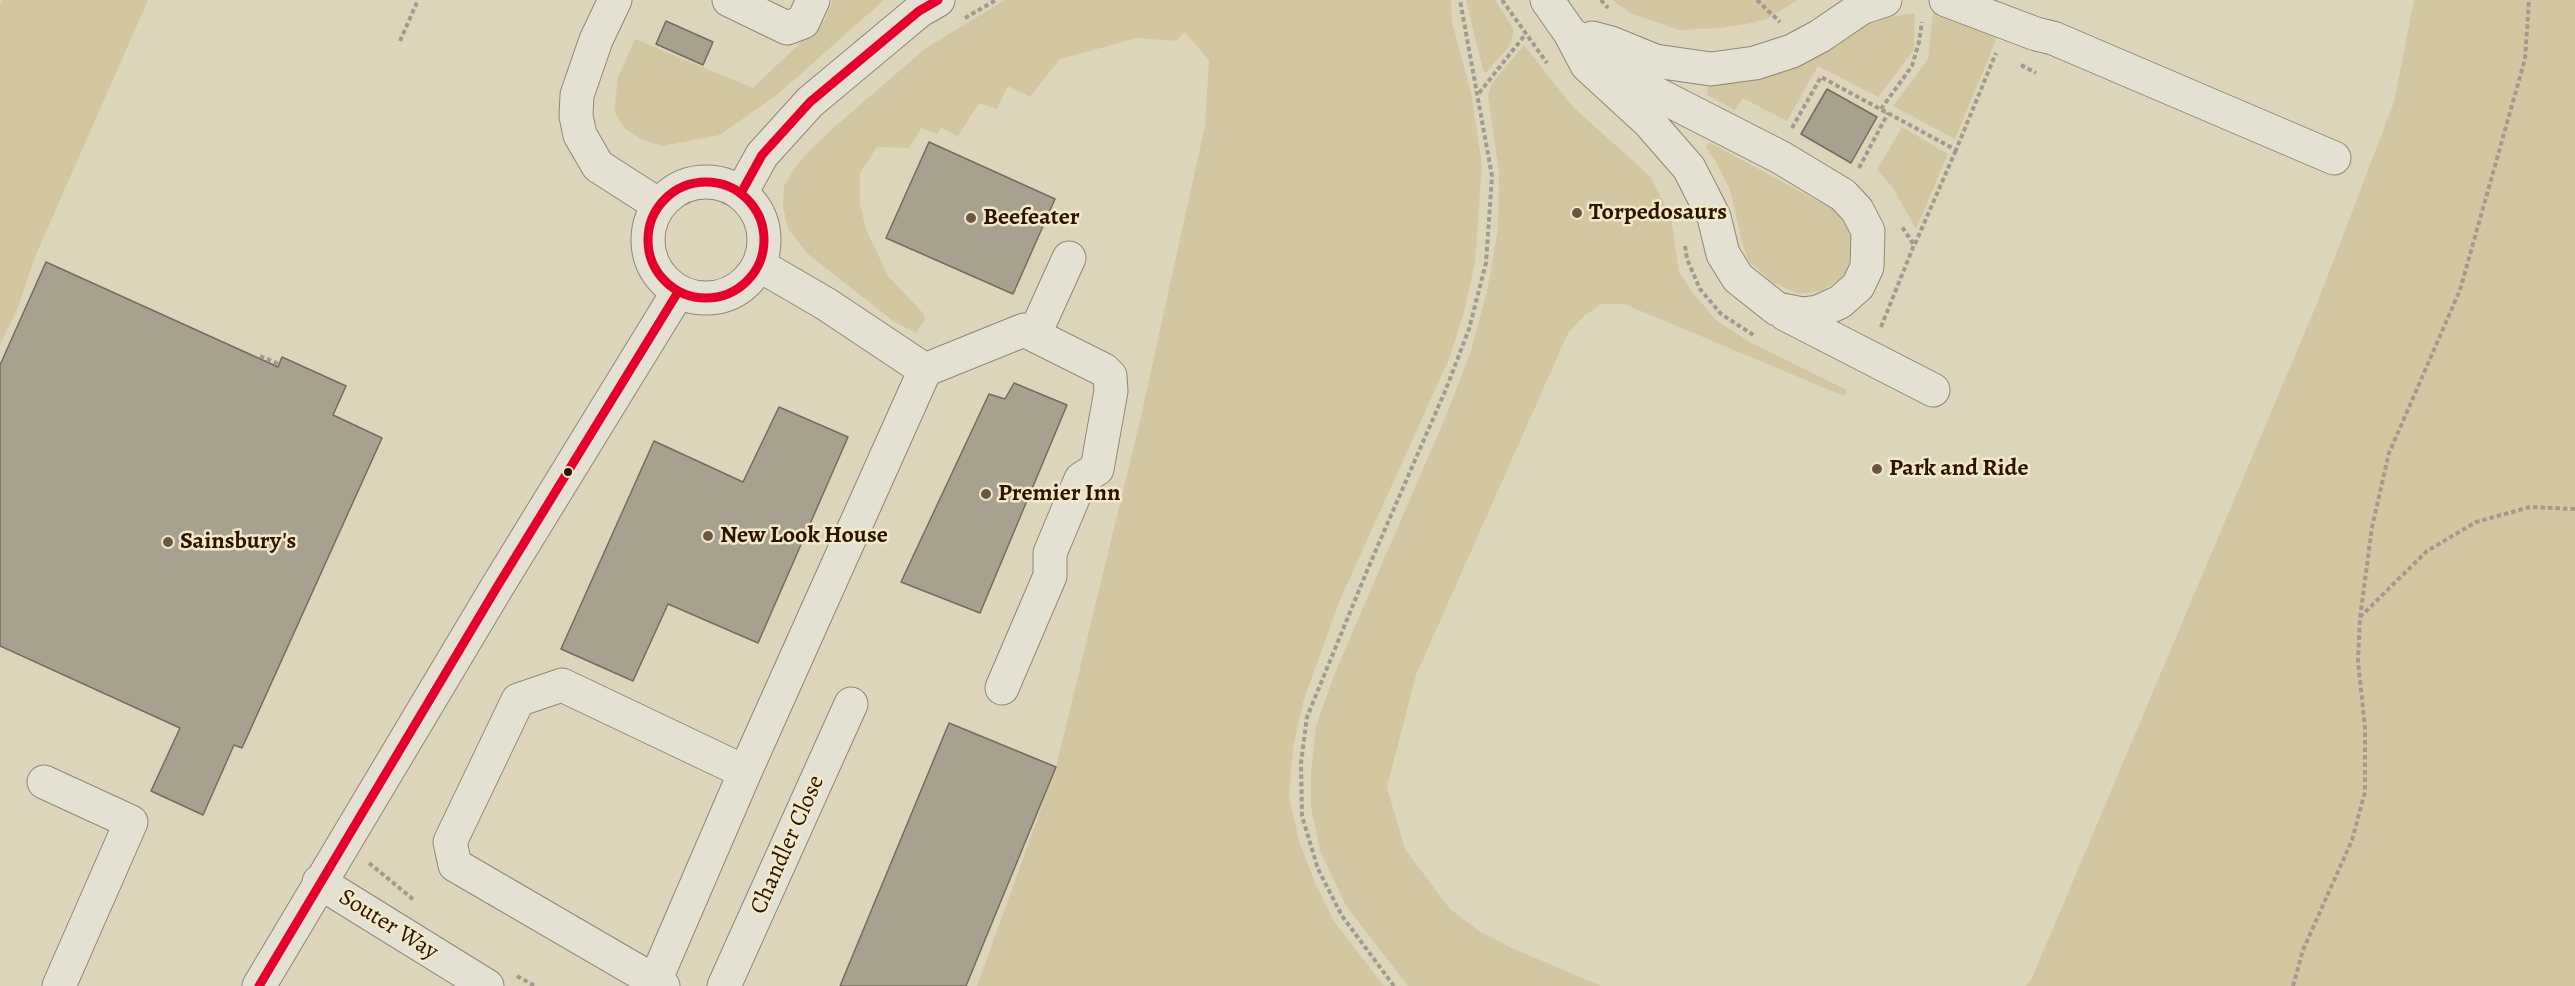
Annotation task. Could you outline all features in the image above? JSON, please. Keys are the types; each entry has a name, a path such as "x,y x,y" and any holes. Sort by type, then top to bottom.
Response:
{"street":[{"path":"615,0 596,40 577,95 576,116 580,135 598,166 659,205"},
{"path":"729,0 786,28 803,22 813,0"},
{"path":"741,193 762,155 810,102 919,11 938,0"},
{"path":"1547,0 1570,33 1587,65 1648,121 1689,168 1714,217 1723,255 1738,278 1777,309 1921,383"},
{"path":"1570,33 1611,43 1655,61 1711,69 1755,63 1792,51 1820,36 1861,8 1885,0"},
{"path":"1935,5 2053,38 2334,158"},
{"path":"1570,33 1641,86 1780,157 1843,195 1857,210 1868,231 1869,248 1867,267 1858,286 1840,302 1818,312 1802,314 1777,309"},
{"path":"703,181 720,183 741,193 758,212 765,231 764,251 759,265 745,285 728,295 713,299 697,298 678,292 658,273 650,257 650,221 659,205 671,193 686,185 703,181"},
{"path":"1035,333 1069,258"},
{"path":"759,265 826,304 925,370"},
{"path":"259,986 490,597 678,292"},
{"path":"745,772 562,686 518,700 450,843 455,865 659,984 745,772 925,370 1024,330 1035,333 1047,343 1104,370 1110,376 1111,391 1097,469 1081,479 1050,553 1050,576 1002,688"},
{"name":"Chandler Close","path":"724,986 851,704"},
{"path":"44,782 131,822 59,986"},
{"name":"Souter Way","path":"319,882 487,986"}],"path":[{"path":"400,41 418,0"},
{"path":"1394,986 1342,916 1318,869 1302,816 1301,763 1308,717 1446,389 1469,329 1486,262 1492,176 1460,0"},
{"path":"1601,0 1607,8 1617,12"},
{"path":"1757,0 1781,23"},
{"path":"2293,986 2303,950 2352,840 2365,792 2365,728 2358,661 2360,618 2372,527 2389,453 2460,290 2525,59 2529,0"},
{"path":"1881,109 1912,66 1919,42 1935,5"},
{"path":"1772,26 1790,17"},
{"path":"1478,94 1525,35"},
{"path":"1914,244 1996,53 2006,58"},
{"path":"2016,63 2036,73"},
{"path":"1790,131 1821,77 1956,150"},
{"path":"260,356 279,364"},
{"path":"2360,618 2427,551 2476,522 2530,507 2575,509"}],"shaded area":[{"path":"3,0 148,0 35,257 17,310 0,345 0,5"},
{"path":"833,0 884,0 778,94 720,135 662,146 641,139 625,129 614,111 618,78 635,39 753,88 825,19"},
{"path":"1005,0 1451,0 1452,22 1471,92 1482,164 1475,262 1464,312 1449,359 1340,600 1304,699 1293,748 1289,796 1299,841 1316,885 1334,921 1384,986 977,986 1056,767 1139,425 1205,126 1209,60 1184,32 1177,41 1137,38 1060,59 1030,97 1008,86 997,109 979,103 958,136 941,128 937,134 921,128 909,148 877,147 860,173 860,204 866,229 888,276 923,313 925,319 916,333 893,321 808,254 788,229 783,207 784,186 793,171 806,154 831,130 926,48"},
{"path":"1466,0 1495,0 1514,30 1511,44 1486,73 1483,70"},
{"path":"1612,0 1798,0 1767,19 1722,28 1679,30 1630,13"},
{"path":"2414,0 2575,0 2575,986 2026,986 2032,978 2318,301 2394,102"},
{"path":"1933,12 2001,28 1955,139 1893,106 1928,59"},
{"path":"1915,13 1914,50 1878,97 1818,66 1787,121 1743,98 1735,110 1707,95 1708,87 1712,84 1856,22"},
{"path":"1524,45 1573,107 1650,176 1671,217 1679,272 1692,292 1717,321 1750,342 1847,390 1844,396 1624,304 1601,304 1584,316 1568,333 1416,675 1387,787 1405,849 1450,909 1479,931 1512,948 1601,986 1408,986 1346,906 1320,851 1311,807 1311,772 1316,726 1334,675 1448,411 1471,351 1487,291 1498,229 1499,174 1488,95 1492,83"},
{"path":"1902,127 1948,154 1916,229 1893,188 1877,170"},
{"path":"1710,143 1837,211 1850,230 1852,255 1845,273 1836,282 1820,291 1799,294 1772,282 1749,261 1743,246 1730,190 1715,160 1706,148"}],"building":[{"path":"666,21 713,42 703,65 656,44"},
{"path":"1827,89 1877,117 1851,163 1801,134"},
{"name":"Beefeater","path":"929,142 1055,199 1013,294 886,238"},
{"name":"Sainsbury's","path":"46,262 278,367 282,357 346,386 333,415 382,438 242,748 234,745 203,815 151,791 180,728 0,646 0,365"},
{"name":"Premier Inn","path":"1014,383 1067,405 980,613 901,582 989,394 1005,399"},
{"name":"New Look House","path":"779,407 848,437 758,643 668,604 633,681 561,649 654,441 743,482"},
{"path":"949,723 1056,767 966,986 840,986"}],"transit line":[{"path":"741,193 762,155 810,102 919,11 938,0"},
{"path":"706,182 728,186 747,199 760,218 764,240 760,262 747,281 728,294 706,298 684,294 665,281 652,262 648,240 652,218 665,199 684,186 706,182"},
{"path":"259,986 497,587 678,292"}],"place":[{"name":"Torpedosaurs","path":"1577,213"},
{"name":"Beefeater","path":"971,218"},
{"name":"Park and Ride","path":"1877,469"},
{"name":"Premier Inn","path":"986,494"},
{"name":"New Look House","path":"708,536"},
{"name":"Sainsbury's","path":"168,542"}]}
